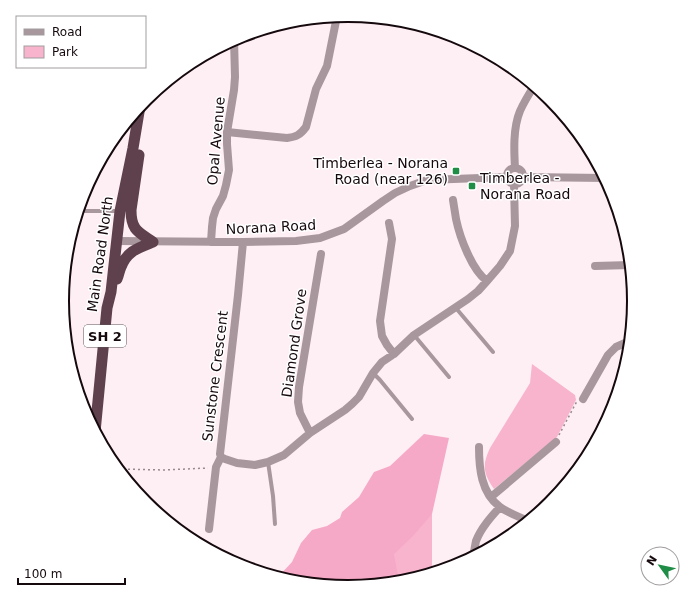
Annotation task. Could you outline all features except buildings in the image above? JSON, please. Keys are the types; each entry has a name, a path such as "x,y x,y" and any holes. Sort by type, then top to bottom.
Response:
{"highway":[{"name":"Main Road North","path":"96,420 107,308 111,292 120,211 138,116"},
{"path":"137,127 140,144 131,217 134,228 153,242"},
{"path":"111,292 120,268 128,255 133,250 153,242"}],"street":[{"path":"227,132 287,138 299,135 306,127 316,89 327,66 337,23"},
{"name":"Opal Avenue","path":"211,242 213,218 223,196 229,170 227,132 234,90 234,46"},
{"path":"515,168 514,148 516,128 520,112 532,91"},
{"path":"512,168 520,169 524,174 524,177 519,184 514,184 509,182 507,176 508,171 512,168"},
{"name":"Norana Road","path":"117,241 243,242 296,241 320,238 344,229 395,193 427,180 507,176"},
{"path":"524,177 598,178"},
{"name":"Sunstone Crescent","path":"243,242 220,450 221,457 237,463 255,465 268,462 284,455 310,433 345,410 359,397 373,373 382,362 394,354 414,335 468,299 487,281 510,251 515,226 514,184"},
{"path":"453,200 456,220 464,246 474,266 487,281"},
{"path":"389,223 392,239 380,321 382,336 394,354"},
{"name":"Diamond Grove","path":"310,433 300,413 298,402 299,387 321,254"},
{"path":"595,266 625,265"},
{"path":"582,399 608,355 616,347 624,343"},
{"path":"490,497 556,442"},
{"path":"479,447 480,473 490,497 500,507 523,518"},
{"path":"209,529 216,467 221,457"},
{"path":"474,549 476,541 483,528 500,507"}],"lane":[{"path":"84,211 120,211"},
{"path":"455,307 493,352"},
{"path":"414,335 449,377"},
{"path":"373,373 412,419"},
{"path":"268,462 275,524"}],"path":[{"path":"556,442 557,437 577,400 582,399"},
{"path":"126,469 164,470 204,469 216,467"}],"green space":[{"path":"532,364 575,395 576,400 557,437 494,489 486,473 486,459 490,448 530,383"},
{"path":"432,514 432,567 402,575 384,578 348,580 309,577"}],"shaded area":[{"path":"424,434 449,438 432,514 413,536 394,554 398,576 348,580 312,578 283,572 292,562 301,543 312,530 327,526 340,518 342,512 359,497 374,472 390,466"}],"place":[{"name":"Timberlea - Norana Road (near 126)","path":"456,171"},
{"name":"Timberlea - Norana Road","path":"472,186"}]}
